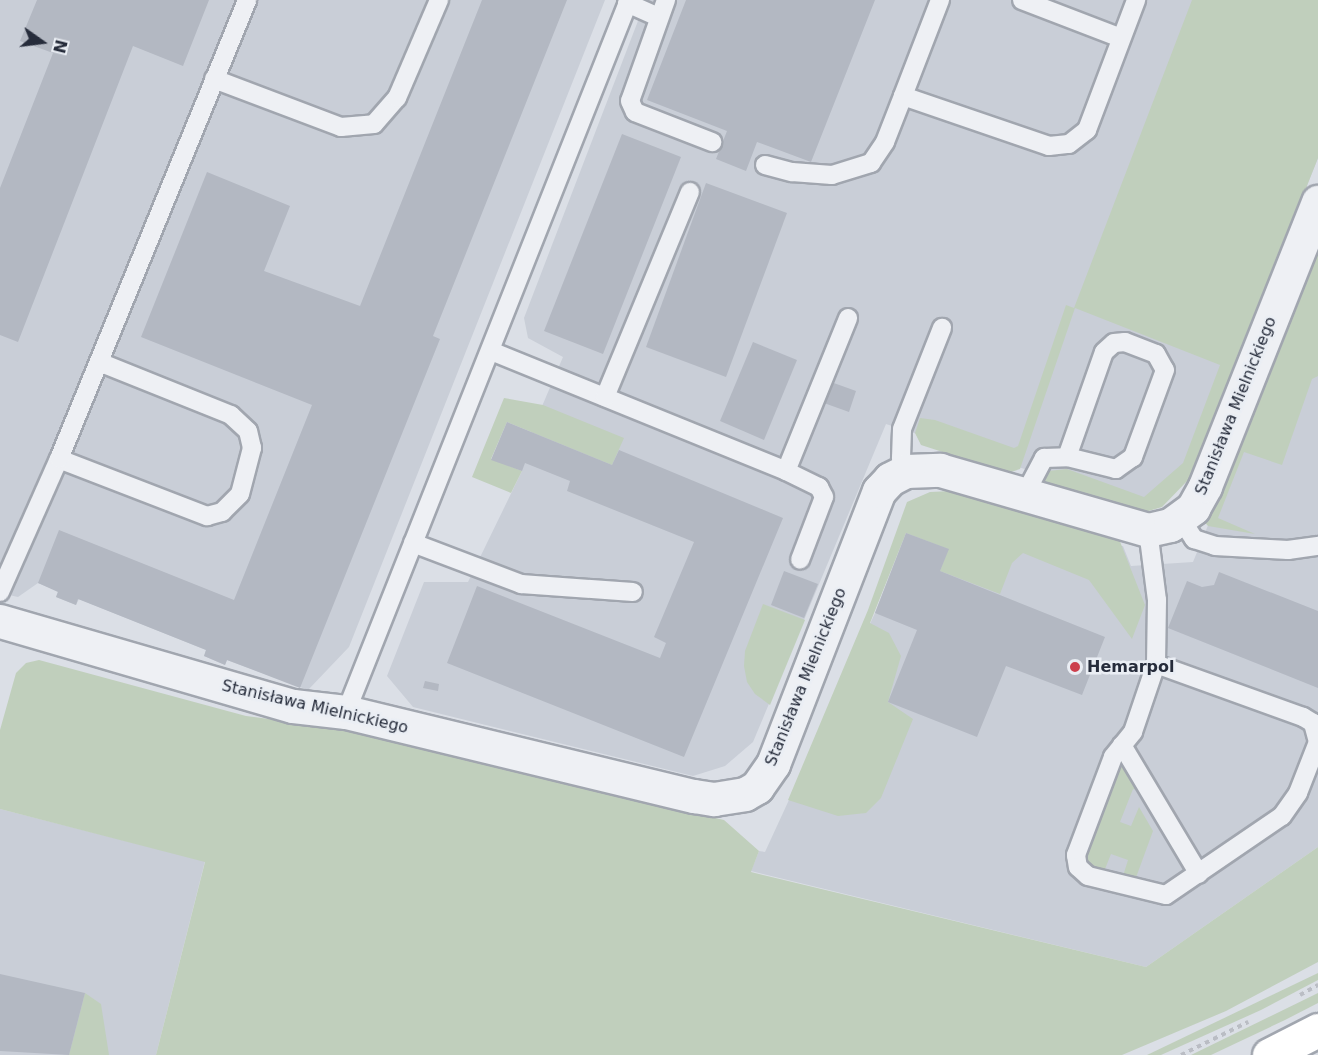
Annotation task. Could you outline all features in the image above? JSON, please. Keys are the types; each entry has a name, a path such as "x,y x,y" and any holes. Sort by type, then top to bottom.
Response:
{"main road":[{"path":"1269,1055 1318,1030"}],"street":[{"name":"Stanisława Mielnickiego","path":"1181,519 1205,486 1318,202"},
{"path":"906,471 940,470 1148,530 1160,529 1181,519"},
{"name":"Stanisława Mielnickiego","path":"0,621 243,694 346,712 694,796 714,799 745,794 757,787 773,764 879,491 906,471"}],"lane":[{"path":"0,592 59,459 247,0"},
{"path":"214,79 341,127 374,124 397,98 439,0"},
{"path":"765,165 792,172 832,176 871,163 885,142 940,0"},
{"path":"1022,0 1121,38"},
{"path":"903,96 1032,142 1069,144 1087,130 1136,0"},
{"path":"346,712 628,2 663,8 630,101 635,112 712,142"},
{"path":"605,398 690,192"},
{"path":"786,471 848,318"},
{"path":"906,471 901,458 902,429 942,328"},
{"path":"1025,494 1044,458 1066,457 1116,469 1133,457 1165,370 1156,354 1125,342 1114,343 1104,352 1066,457"},
{"path":"491,351 786,471 819,487 824,497 800,560"},
{"path":"59,459 207,516 222,512 240,494 252,448 248,431 231,415 99,362"},
{"path":"1181,519 1194,539 1215,546 1288,550 1318,546"},
{"path":"1148,530 1157,600 1156,664 1133,732 1113,757 1076,855 1078,867 1104,882 1166,895 1199,874 1293,804 1318,742 1317,732 1304,717 1156,664"},
{"path":"413,543 521,584 633,592"},
{"path":"1122,745 1199,874"}],"shaded area":[{"path":"0,0 605,0 349,647 308,690 227,660 225,665 204,656 206,650 79,599 76,605 56,597 58,591 38,583 18,597 0,593"},
{"path":"646,0 1318,0 1318,158 1195,468 1145,508 886,424 753,742 725,766 693,776 413,707 387,676 424,582 468,582 522,471 491,460 507,422 531,432 563,357 528,338 524,318"},
{"path":"1318,257 1318,847 1146,967 751,871 759,851 765,852 875,613 906,533 1123,546 1131,566 1193,562"},
{"path":"0,809 205,861 156,1055 0,1055"}],"green space":[{"path":"1192,0 1318,0 1318,158 1191,477 1162,507 1145,512 1129,511 1039,484 1048,471 1067,469 1144,497 1183,463 1220,365 1075,308 1020,469 1008,473 921,445 915,433 920,418 935,420 1014,448 1018,446 1066,305 1074,308"},
{"path":"1318,245 1318,376 1312,379 1282,465 1244,452 1218,518 1255,534 1208,526 1202,519"},
{"path":"504,398 543,405 624,438 612,465 507,422 491,459 522,471 511,493 472,477"},
{"path":"951,491 978,495 1119,539 1145,605 1132,639 1089,580 1023,553 1012,563 1000,594 940,571 948,549 906,533 870,623 889,633 901,656 888,702 913,719 881,798 866,813 838,816 788,800 868,610 907,502 930,492"},
{"path":"763,604 805,620 770,705 755,694 747,682 744,666 745,651"},
{"path":"39,660 246,716 335,728 724,820 759,851 751,872 1146,967 1318,847 1318,962 1226,1011 1122,1055 156,1055 205,862 0,809 0,730 16,673 26,663"},
{"path":"1122,755 1142,784 1139,791 1133,789 1120,822 1131,826 1139,807 1153,831 1134,883 1122,879 1128,860 1111,854 1103,874 1087,866 1085,855"},
{"path":"1318,973 1318,980 1261,1010 1161,1055 1147,1055"},
{"path":"85,993 101,1004 109,1055 69,1055"},
{"path":"1318,993 1318,1003 1285,1020 1211,1055 1191,1055"}],"building":[{"path":"37,0 209,0 183,66 133,46 18,342 0,335 0,188 53,53 20,41"},
{"path":"482,0 567,0 433,336 440,339 300,688 227,660 225,665 204,656 206,650 78,599 76,605 56,597 58,592 38,583 59,530 234,600 312,405 141,337 207,172 290,206 264,271 360,306"},
{"path":"686,0 875,0 811,162 757,142 746,171 716,159 727,131 647,100"},
{"path":"622,134 681,157 603,354 544,331"},
{"path":"706,183 787,213 726,377 646,347"},
{"path":"753,342 797,360 764,440 720,421"},
{"path":"831,382 856,391 849,412 824,403"},
{"path":"507,422 612,465 619,450 783,518 684,757 447,663 477,586 660,658 666,643 654,637 694,542 567,491 570,481 525,463 522,471 491,460"},
{"path":"906,533 949,549 940,571 1105,637 1082,695 1006,666 977,737 888,702 917,630 875,613"},
{"path":"784,571 818,584 804,618 771,605"},
{"path":"1219,572 1318,611 1318,688 1168,628 1187,581 1202,587 1214,585"},
{"path":"425,681 439,684 438,691 423,688"},
{"path":"0,974 85,993 69,1055 0,1051"}],"place":[{"name":"Hemarpol","path":"1075,667"}]}
